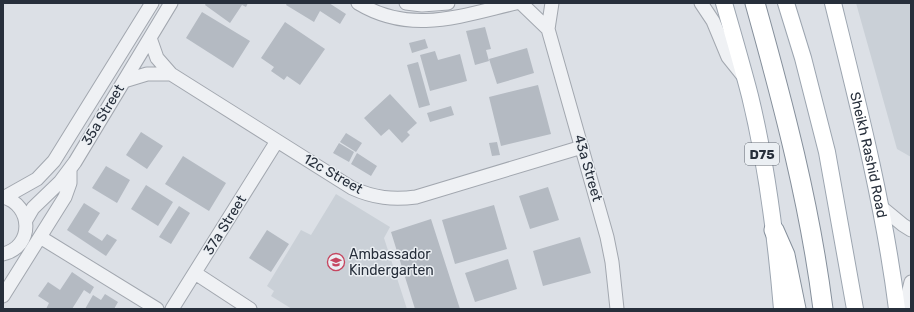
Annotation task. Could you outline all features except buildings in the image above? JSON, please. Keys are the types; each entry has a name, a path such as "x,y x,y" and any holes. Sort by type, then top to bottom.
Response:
{"highway":[{"path":"755,3 776,78 800,180 818,272 823,309"},
{"path":"774,230 785,254 796,309"}],"main road":[{"name":"D75","path":"724,3 746,79 760,144 774,230 782,309"},
{"path":"786,3 803,58 827,152 855,309"},
{"name":"Sheikh Rashid Road","path":"833,3 863,126 880,206 897,309"}],"street":[{"name":"35a Street","path":"4,197 32,183 54,162 152,3"},
{"name":"35a Street","path":"26,220 33,208 60,182 70,169 171,3"},
{"path":"358,3 385,16 418,22 444,20 516,3"},
{"path":"406,3 422,5 448,3"},
{"name":"43a Street","path":"521,3 548,30"},
{"name":"43a Street","path":"552,3 548,30 607,237 612,262 617,309"},
{"path":"702,3 713,21 728,57 746,79"},
{"name":"12c Street","path":"150,38 157,58 171,74 352,188 377,197 390,199 416,197 582,147"},
{"path":"124,82 147,74 171,74"},
{"name":"37a Street","path":"172,309 277,141"},
{"path":"3,296 65,197 70,183 70,169"},
{"path":"4,197 19,206 26,220 25,235 22,241 12,251 4,256"},
{"path":"880,206 902,225 911,230"},
{"path":"40,237 157,309"},
{"path":"195,273 250,309"},
{"path":"907,309 908,290 911,282"}],"shaded area":[{"path":"856,3 911,3 911,157 897,149"},
{"name":"Ambassador Kindergarten","path":"336,194 390,227 384,238 407,309 292,309 271,296 274,291 267,286 301,230 311,235"}],"place":[{"name":"Ambassador Kindergarten","path":"336,262"}]}
